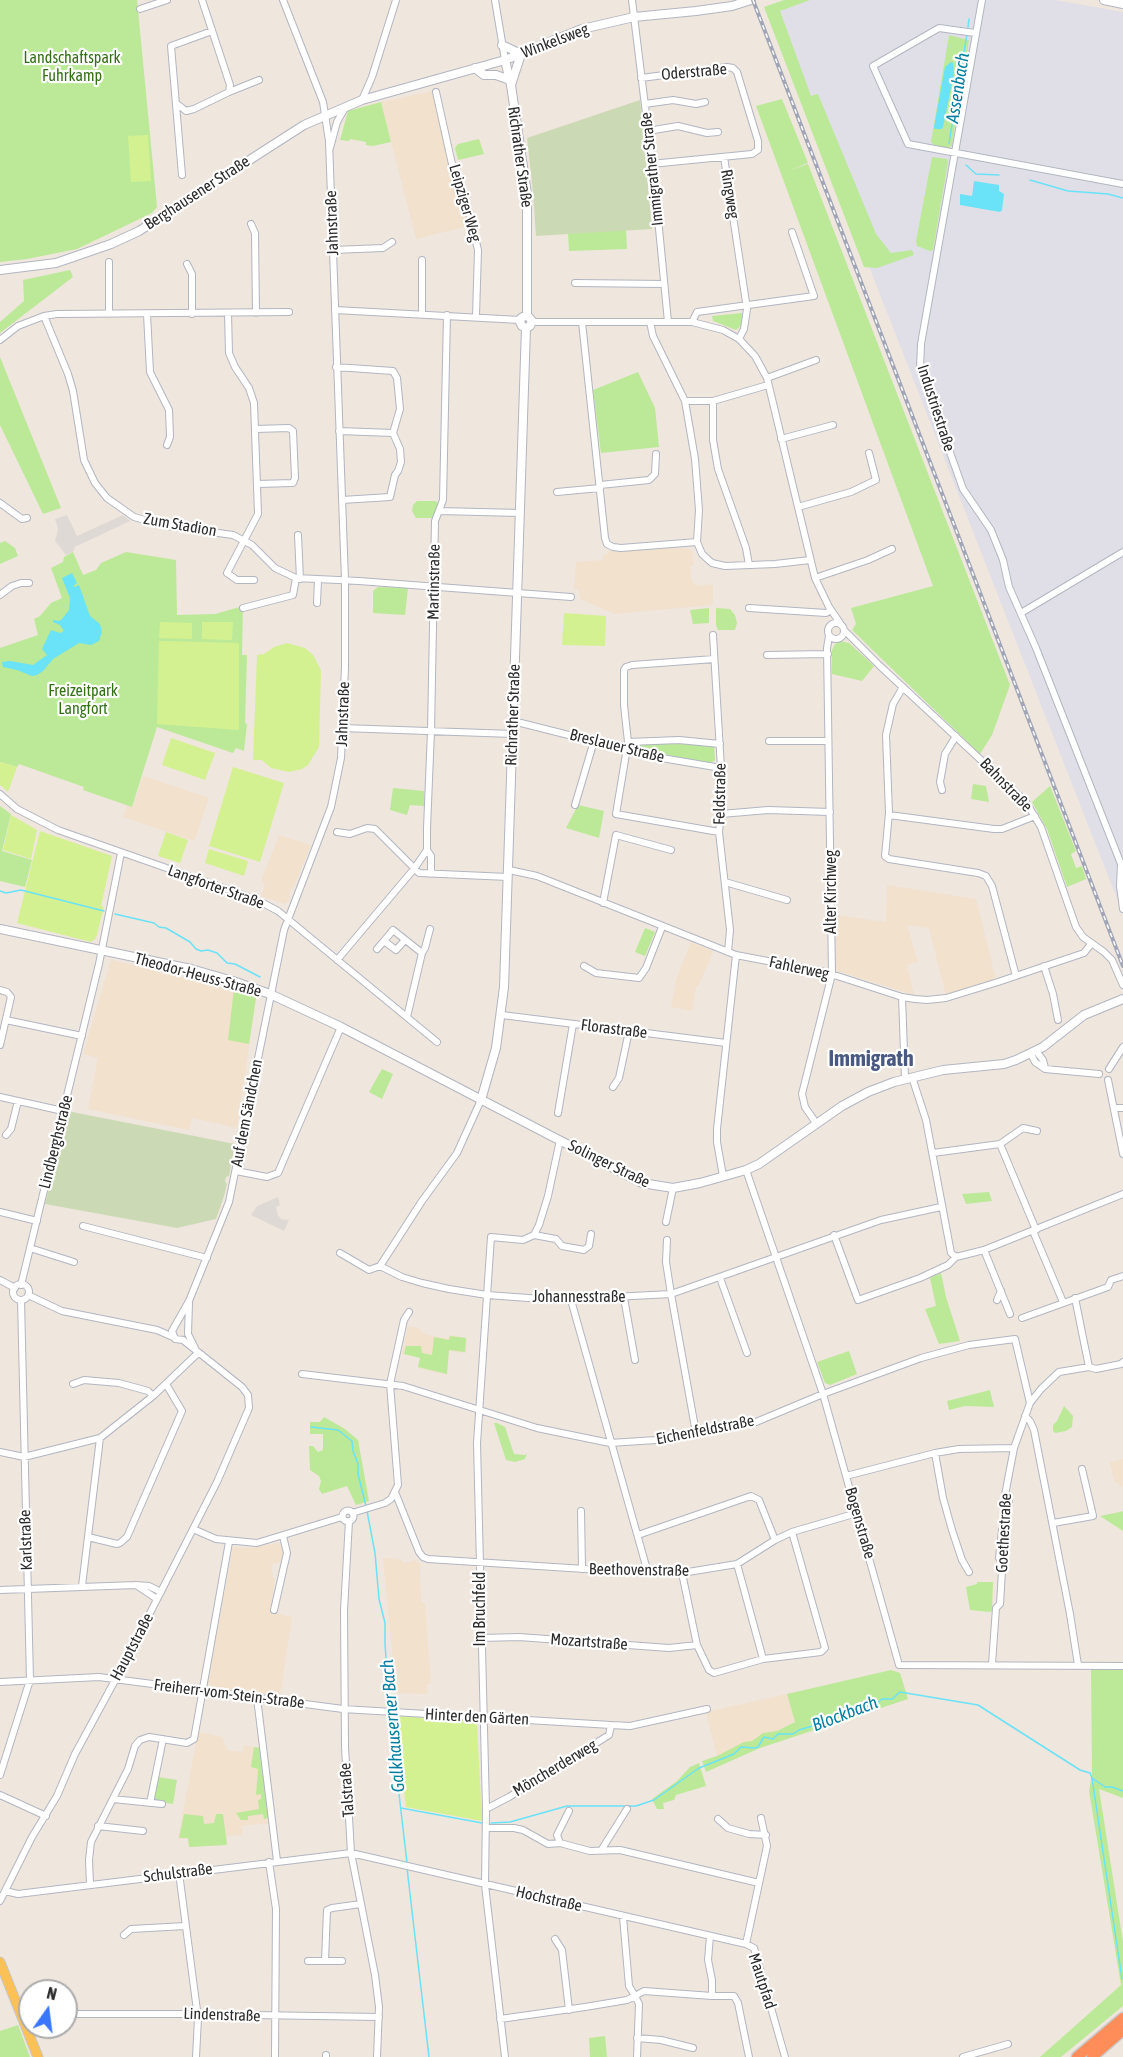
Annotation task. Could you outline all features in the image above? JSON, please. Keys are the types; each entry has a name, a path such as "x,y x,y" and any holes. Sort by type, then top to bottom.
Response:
{"highway":[{"path":"1077,2057 1123,2018"},
{"path":"1092,2057 1123,2030"}],"main road":[{"name":"Winkelsweg","path":"362,100 505,60 582,29 634,17 732,6 751,0"},
{"path":"1104,0 1123,4"},
{"path":"476,68 484,75 496,75 510,83 521,54 502,45"},
{"name":"Berghausener Straße","path":"0,270 56,263 101,248 139,231 278,140 325,115 362,100"},
{"name":"Theodor-Heuss-Straße","path":"0,929 190,969 270,994 341,1027 481,1100"},
{"name":"Solinger Straße","path":"481,1100 642,1183 673,1188 686,1187 746,1170 759,1164 816,1123 868,1092 908,1078 944,1070 1004,1064 1034,1053 1083,1015 1123,999"},
{"path":"0,1962 18,1999"},
{"path":"33,2039 38,2057"}],"street":[{"path":"140,9 167,0"},
{"path":"202,0 230,85 229,92"},
{"name":"Jahnstraße","path":"283,0 323,102 329,152 345,580 341,758 331,807 288,919"},
{"path":"362,100 372,77 396,0"},
{"name":"Richrather Straße","path":"481,1100 496,1048 502,1015 526,321 527,194 495,0"},
{"name":"Immigrather Straße","path":"632,0 668,322"},
{"name":"Industriestraße","path":"982,0 921,344 920,368 963,489 991,530 1009,587 1122,864 1120,886 1123,909"},
{"path":"975,33 939,28 873,66 908,144 1123,184"},
{"path":"182,175 171,46 212,31"},
{"name":"Oderstraße","path":"640,78 733,68 737,72 759,147 756,153 724,157"},
{"path":"372,77 372,87 378,95"},
{"path":"176,103 186,111 194,109 259,80"},
{"name":"Leipziger Weg","path":"435,92 458,191 464,193 477,250 476,316"},
{"path":"645,104 674,100 696,104 705,102"},
{"name":"Jahnstraße","path":"329,152 337,122 346,106"},
{"path":"648,131 678,126 707,134 718,132"},
{"name":"Ringweg","path":"651,164 724,157 747,304 744,329 739,339"},
{"path":"251,224 255,233 256,313"},
{"path":"692,322 697,312 814,296 792,232"},
{"path":"333,250 383,248 392,242"},
{"path":"422,314 423,260"},
{"path":"109,262 109,314"},
{"path":"187,264 192,274 192,314"},
{"path":"575,283 663,284"},
{"path":"335,310 476,316 526,321 692,322 723,330 739,339 755,357 767,382 815,578 844,630 839,638 829,636 831,610"},
{"path":"0,340 18,326 44,316 57,314 289,312"},
{"path":"228,313 229,353 249,388 254,403 258,514 226,573 237,580 254,580"},
{"path":"147,314 150,372 169,410 170,437 167,445"},
{"name":"Martinstraße","path":"431,874 431,856 427,850 435,521 443,500 447,315"},
{"name":"Zum Stadion","path":"44,316 73,391 84,460 95,483 107,498 123,511 144,521 167,526 222,532 244,541 275,568 298,578 571,597"},
{"path":"582,322 605,538 610,545 621,548 697,542"},
{"path":"650,322 653,336 685,401 695,459 699,510 697,542 702,554 718,565 810,560"},
{"path":"685,401 713,401 767,382 816,360"},
{"path":"336,367 393,371 397,378 400,409 393,433 400,449 400,462 390,497 342,500"},
{"path":"713,401 713,440 718,469 746,548 749,565"},
{"path":"781,439 833,425"},
{"path":"255,429 289,428 293,431 295,478 293,483 257,484"},
{"path":"339,431 393,433"},
{"path":"798,507 851,492 876,480 869,453"},
{"path":"556,492 649,480 655,474 656,454"},
{"path":"0,503 22,519 27,518"},
{"path":"439,511 520,513"},
{"path":"243,608 293,595 298,578 298,535"},
{"path":"815,578 868,560 892,549"},
{"path":"1021,613 1123,552"},
{"path":"317,603 318,580"},
{"path":"0,596 12,586 30,583"},
{"path":"749,608 826,613 831,610"},
{"path":"831,623 840,623"},
{"name":"Bahnstraße","path":"844,630 1022,798 1041,826 1076,927 1083,938 1104,951 1112,960 1123,985"},
{"name":"Feldstraße","path":"713,635 722,768 719,832 730,930 728,952"},
{"name":"Alter Kirchweg","path":"816,1123 805,1107 802,1094 832,974 828,741 829,636"},
{"name":"Bahnstraße","path":"839,638 859,645"},
{"name":"Alter Kirchweg","path":"828,654 839,638"},
{"path":"767,655 828,654"},
{"path":"714,659 626,667 623,678 628,742 616,814 719,832"},
{"path":"903,687 893,704 886,735 889,815 885,854 887,858 978,873 988,878 1017,976"},
{"name":"Breslauer Straße","path":"513,721 665,759 722,768"},
{"path":"342,728 513,735"},
{"path":"942,790 940,782 945,754 956,736"},
{"name":"Breslauer Straße","path":"628,742 679,740 720,744"},
{"path":"575,805 594,741"},
{"path":"770,741 828,741"},
{"name":"Langforter Straße","path":"0,794 17,809 81,839 261,902 278,911 437,1042"},
{"path":"721,814 779,810 830,812"},
{"path":"889,815 994,830 1035,816"},
{"path":"337,832 350,834 367,828 375,829 414,869"},
{"path":"603,903 616,835 671,850"},
{"path":"337,960 414,869 427,850"},
{"name":"Lindberghstraße","path":"21,1285 102,951 121,853"},
{"name":"Fahlerweg","path":"414,869 419,873 431,874 508,873 537,876 736,955 832,974 902,997 927,1000 946,998 1017,976 1084,953 1091,944"},
{"path":"725,882 787,900"},
{"name":"Auf dem Sändchen","path":"176,1325 189,1301 223,1220 236,1171 270,994 288,919"},
{"path":"584,966 596,973 639,978 646,968 662,927"},
{"path":"407,1017 430,929"},
{"path":"377,949 393,930 422,953"},
{"path":"384,941 396,950 405,940"},
{"path":"723,1176 717,1129 736,955"},
{"path":"1044,966 1058,1020"},
{"path":"0,990 7,992 11,998 0,1045"},
{"path":"902,997 908,1078 926,1120 951,1253 956,1257"},
{"name":"Florastraße","path":"502,1015 726,1043"},
{"path":"6,1020 81,1036"},
{"path":"558,1113 573,1024"},
{"path":"236,1171 267,1177 278,1173 341,1027"},
{"path":"614,1087 619,1078 629,1031"},
{"path":"1109,1069 1123,1047"},
{"path":"1034,1053 1035,1062 1045,1069 1099,1074"},
{"path":"1099,1074 1101,1069 1109,1069"},
{"path":"1108,1080 1112,1075 1109,1069"},
{"path":"1099,1074 1102,1080 1108,1080"},
{"path":"1108,1080 1123,1154"},
{"path":"0,1097 63,1111"},
{"path":"340,1253 369,1270 380,1266 422,1201 457,1153 481,1100"},
{"path":"6,1135 11,1129 18,1101"},
{"path":"1114,1108 1123,1108"},
{"path":"933,1153 1000,1144 1023,1128 1037,1131"},
{"path":"560,1140 548,1196 534,1235 556,1239 562,1246 584,1250 589,1245 591,1234"},
{"path":"1000,1144 1063,1302"},
{"name":"Bogenstraße","path":"746,1170 823,1394 899,1665 1123,1666"},
{"path":"666,1222 673,1188"},
{"path":"834,1235 858,1300 910,1282 948,1265 956,1257 984,1250 1035,1231 1123,1194"},
{"name":"Johannesstraße","path":"380,1266 402,1277 446,1289 487,1295 571,1300 671,1294 834,1235 881,1220 941,1207"},
{"path":"0,1212 37,1221"},
{"path":"83,1226 207,1258"},
{"name":"Im Bruchfeld","path":"486,1809 477,1443 491,1237 524,1239 534,1235"},
{"path":"667,1240 666,1262 696,1433"},
{"path":"30,1248 74,1262"},
{"path":"984,1250 1011,1314"},
{"path":"1022,1318 1108,1287 1111,1281 1123,1276"},
{"path":"720,1278 747,1353"},
{"path":"0,1280 15,1288"},
{"path":"15,1288 21,1285 28,1289 28,1296"},
{"path":"15,1288 15,1296 21,1300 28,1296"},
{"path":"996,1300 1001,1291"},
{"path":"28,1296 62,1311 157,1330 177,1340 186,1334"},
{"path":"624,1298 635,1360"},
{"path":"1075,1298 1089,1367"},
{"name":"Karlstraße","path":"0,1775 30,1680 21,1300"},
{"path":"571,1300 648,1573"},
{"name":"Auf dem Sändchen","path":"186,1334 189,1301"},
{"path":"193,1529 229,1542 257,1543 342,1517 345,1511 349,1510 352,1513 391,1499 398,1485 390,1384 404,1320 409,1312"},
{"path":"0,1452 24,1457 100,1438 153,1396 198,1353 182,1324 157,1330"},
{"path":"173,1337 172,1331 176,1325"},
{"name":"Eichenfeldstraße","path":"302,1374 390,1384 537,1428 610,1443 656,1440 756,1422 823,1394 941,1352 969,1345 1016,1339 1030,1403"},
{"name":"Hauptstraße","path":"2,1896 32,1837 66,1779 75,1754 217,1482 247,1414 248,1395 237,1382 198,1353"},
{"name":"Goethestraße","path":"992,1664 996,1608 999,1604 1003,1563 999,1558 1002,1530 1005,1526 1009,1502 1005,1495 1014,1448 1030,1403 1059,1372 1089,1367 1096,1369 1123,1362"},
{"path":"73,1383 84,1380 119,1383 148,1391 153,1396"},
{"path":"88,1537 117,1544 127,1537 182,1411 166,1384"},
{"path":"1025,1416 1033,1426 1078,1665"},
{"path":"82,1586 100,1438"},
{"path":"846,1476 935,1453 959,1449 1014,1448"},
{"path":"935,1453 943,1498 952,1530 962,1560 969,1572"},
{"path":"1053,1523 1093,1516 1082,1469"},
{"name":"Beethovenstraße","path":"395,1492 423,1557 480,1563 648,1573 682,1573 737,1564 792,1532 857,1513"},
{"path":"638,1535 751,1496 759,1500 775,1540"},
{"path":"581,1511 582,1569"},
{"path":"342,1517 349,1521 353,1518 352,1513"},
{"name":"Talstraße","path":"349,1521 344,1610 343,1708 351,1853 375,1976 379,2017 377,2057"},
{"path":"682,1573 697,1645 709,1670 714,1673 763,1659 821,1652 825,1648 792,1532"},
{"path":"274,1610 287,1553 283,1536"},
{"path":"90,1884 90,1846 130,1767 132,1753 137,1743 148,1737 187,1743 194,1739 229,1542"},
{"path":"737,1564 763,1659"},
{"path":"0,1590 28,1587 136,1585 149,1586 161,1592"},
{"path":"136,1585 157,1599"},
{"name":"Mozartstraße","path":"480,1638 519,1637 669,1648 697,1645"},
{"name":"Freiherr-vom-Stein-Straße","path":"0,1682 116,1678 343,1708"},
{"path":"257,1698 277,1861"},
{"name":"Hinter den Gärten","path":"343,1708 611,1725"},
{"name":"Möncherderweg","path":"486,1809 609,1736 611,1725 630,1726 707,1708"},
{"path":"150,1803 163,1738"},
{"path":"0,1794 46,1816"},
{"path":"113,1798 162,1804"},
{"path":"486,1809 485,1885 505,2057"},
{"path":"602,1850 627,1809"},
{"path":"560,1843 557,1835 569,1811"},
{"name":"Mautpfad","path":"761,1818 768,1846 746,1944 754,1948 785,2057"},
{"path":"718,1819 728,1828 749,1834 766,1835"},
{"path":"99,1826 144,1831"},
{"path":"486,1828 523,1830 548,1844 560,1843 590,1851 620,1850 759,1883"},
{"name":"Schulstraße","path":"2,1896 351,1853"},
{"name":"Hochstraße","path":"351,1853 746,1944"},
{"path":"269,1862 276,1909 275,2057"},
{"path":"179,1873 197,2014 196,2057"},
{"path":"325,1960 327,1910 361,1904"},
{"path":"623,1917 629,1986 639,2004 637,2057"},
{"path":"124,1935 132,1929 185,1926"},
{"path":"710,1936 708,1960 712,1996"},
{"path":"555,1939 562,1950 569,2010"},
{"path":"308,1960 342,1961"},
{"path":"500,2019 627,2000 644,1991 734,1996 738,2003 749,2057"},
{"name":"Lindenstraße","path":"78,2014 379,2017"},
{"path":"637,2038 661,2040 693,2048"},
{"path":"963,2057 1008,2044"}],"shaded area":[{"path":"790,0 1055,0 1123,12 1123,914 768,9"},
{"path":"433,91 444,129 457,192 468,226 416,239 381,102"},
{"path":"67,515 77,536 123,515 130,521 75,547 73,552 66,555 55,541 58,529 55,519"},
{"path":"687,548 692,551 694,565 690,566 692,582 697,586 713,584 711,605 615,614 580,599 579,589 574,589 576,562 603,560 603,555 610,551"},
{"path":"143,776 209,798 194,841 123,817 127,805 133,807"},
{"path":"279,835 311,845 290,891 289,901 285,904 261,896 265,885 261,881"},
{"path":"887,885 976,899 996,980 946,995 929,928 907,925 918,962 907,965 914,995 835,970 835,915 886,922"},
{"path":"691,942 713,951 698,987 696,987 692,1011 671,1007 677,977"},
{"path":"111,960 226,987 256,998 237,1128 192,1118 189,1130 88,1109 98,1058 83,1054"},
{"path":"278,1197 280,1205 276,1207 278,1215 281,1219 289,1220 284,1231 251,1215 257,1206"},
{"path":"408,1326 419,1328 427,1335 448,1339 449,1335 467,1338 466,1353 449,1351 447,1375 418,1368 420,1358 402,1354"},
{"path":"1123,1459 1123,1487 1114,1481 1110,1462"},
{"path":"280,1543 284,1556 283,1561 271,1565 275,1579 270,1612 292,1617 280,1697 214,1688 208,1682 233,1547 248,1548"},
{"path":"383,1558 400,1559 404,1563 416,1560 420,1564 421,1602 425,1603 431,1683 427,1684 427,1694 396,1693"},
{"path":"787,1694 795,1721 777,1731 763,1733 752,1741 717,1756 706,1712"},
{"path":"198,1732 222,1737 227,1750 242,1752 244,1745 261,1748 270,1823 242,1826 243,1835 227,1836 227,1845 189,1847 188,1839 178,1839"}],"green space":[{"name":"Landschaftspark Fuhrkamp","path":"0,0 137,0 157,207 152,213 77,249 0,262"},
{"path":"784,0 810,0 780,11 811,96 818,94 876,234 891,253 912,250 914,255 877,268 864,267 764,7"},
{"path":"949,35 969,40 952,145 948,149 931,142"},
{"path":"782,99 808,163 790,170 808,164 1010,685 992,735 980,754 852,630 856,624 851,608 933,586 756,106"},
{"path":"640,100 652,229 536,236 527,138"},
{"path":"381,102 391,142 373,146 350,139 349,141 340,140 348,111"},
{"path":"148,135 151,181 131,182 128,136"},
{"path":"479,139 484,154 458,160 455,148 458,144"},
{"path":"932,157 947,159 948,162 933,250 930,251 917,246 916,241"},
{"path":"626,230 627,249 569,251 568,233"},
{"path":"70,270 73,277 0,333 0,322 24,301 23,280"},
{"path":"742,313 742,325 736,330 713,321 712,316"},
{"path":"0,357 61,508 43,514 0,425"},
{"path":"638,372 655,408 659,447 601,453 593,390"},
{"path":"417,501 438,503 434,518 416,518 412,511"},
{"path":"5,541 15,548 18,556 0,564 0,543"},
{"name":"Freizeitpark Langfort","path":"73,552 83,575 96,570 101,563 126,552 176,560 177,615 215,614 243,606 242,655 247,655 245,723 247,724 244,751 236,748 233,753 157,727 132,807 19,764 17,767 0,762 0,648 38,635 34,619 40,616 51,603 62,598 51,568 63,562 64,557"},
{"path":"378,587 408,588 405,615 373,613 373,591"},
{"path":"709,608 709,623 693,624 690,610"},
{"path":"716,608 730,609 737,623 735,630 718,630"},
{"path":"564,613 606,616 605,646 562,645"},
{"path":"160,622 192,623 192,639 159,638"},
{"path":"202,622 233,622 232,640 202,639"},
{"path":"159,641 239,643 239,730 157,724"},
{"path":"840,641 849,643 874,666 862,681 832,674 832,650"},
{"path":"287,643 305,648 313,655 321,670 319,747 308,765 289,772 271,768 262,760 253,760 257,655"},
{"path":"171,738 215,753 205,780 162,765"},
{"path":"681,743 714,746 715,760 711,763 634,747 636,745"},
{"path":"0,762 17,767 8,792 0,785"},
{"path":"233,767 284,783 260,862 209,846"},
{"path":"973,784 986,786 989,802 971,799"},
{"path":"1050,786 1076,851 1071,854 1076,868 1082,866 1086,879 1067,887 1047,829 1032,802"},
{"path":"393,788 424,791 424,806 410,805 407,815 390,810"},
{"path":"578,805 604,811 599,838 566,828"},
{"path":"0,806 11,814 2,851 32,860 25,887 0,881"},
{"path":"11,815 37,830 31,859 3,850"},
{"path":"40,831 112,856 101,906 104,907 96,938 91,942 17,923"},
{"path":"166,832 188,840 180,863 158,856"},
{"path":"209,849 248,861 244,876 205,863"},
{"path":"645,928 655,932 645,956 635,952"},
{"path":"234,989 256,998 249,1044 228,1040"},
{"path":"382,1069 393,1074 382,1099 369,1092"},
{"path":"67,1111 235,1144 229,1176 225,1181 227,1184 224,1196 216,1219 177,1228 45,1204"},
{"path":"989,1192 992,1201 966,1204 962,1194"},
{"path":"941,1273 960,1341 939,1344 925,1309 936,1306 930,1278"},
{"path":"450,1336 466,1338 465,1352 449,1350 447,1374 418,1367 420,1358 404,1354 406,1346 421,1346 422,1353 432,1355 434,1337 449,1340"},
{"path":"849,1351 857,1374 830,1385 825,1383 817,1362"},
{"path":"990,1390 994,1407 965,1406 949,1410 947,1401"},
{"path":"1064,1406 1073,1416 1072,1427 1055,1433 1053,1425"},
{"path":"324,1417 345,1429 358,1440 369,1501 356,1505 347,1486 322,1494 319,1489 321,1481 319,1476 310,1470 309,1446 313,1446 318,1452 323,1450 323,1434 310,1434 310,1422 320,1422"},
{"path":"494,1423 505,1427 514,1454 525,1455 527,1453 525,1459 515,1462 506,1460"},
{"path":"1123,1511 1123,1531 1100,1516 1120,1512"},
{"path":"977,1582 993,1582 992,1611 990,1612 970,1610 966,1587 977,1584"},
{"path":"1091,1668 1123,1668 1123,1798 1099,1789 1123,1942 1123,2006 1061,2057 1040,2057 1121,1985 1089,1791 1092,1773"},
{"path":"891,1670 900,1673 908,1699 760,1748 706,1772 702,1761 744,1742 752,1741 763,1733 777,1731 795,1722 787,1694"},
{"path":"396,1716 473,1720 477,1724 482,1821 406,1807"},
{"path":"254,1747 260,1748 268,1818 264,1819 263,1814 248,1816 248,1820 241,1820 236,1813 259,1809 258,1800 261,1799 261,1794 256,1795 258,1769 251,1767"},
{"path":"699,1763 706,1786 676,1795 674,1800 663,1803 664,1809 657,1809 652,1799 677,1781 690,1767"},
{"path":"158,1777 177,1780 173,1804 153,1801"},
{"path":"184,1814 203,1816 204,1824 214,1823 216,1814 223,1814 227,1845 189,1847 188,1838 179,1838"},
{"path":"18,2025 18,2039 23,2039 30,2057 0,2057 0,2031"},
{"path":"605,2036 607,2057 590,2057 589,2038"}],"water":[{"path":"951,62 954,73 943,127 935,129 945,67"},
{"path":"974,181 999,185 999,191 1004,194 1000,212 960,205 960,194 972,196"},
{"path":"72,573 77,583 73,586 79,585 90,616 100,624 102,632 99,641 91,645 79,643 53,659 37,675 32,676 3,667 2,662 10,661 33,665 47,655 42,649 51,630 60,633 64,631 53,620 59,621 69,610 70,598 62,578"}],"waterway":[{"name":"Assenbach","path":"968,27 969,19"},
{"name":"Assenbach","path":"949,143 967,34"},
{"name":"Assenbach","path":"966,165 976,174 999,175"},
{"name":"Assenbach","path":"1030,180 1068,191 1108,194 1123,198"},
{"path":"0,891 6,893 21,890 104,911"},
{"path":"115,914 166,928 190,942 196,949 217,953 227,963 235,964 260,977"},
{"name":"Galkhauserner Bach","path":"311,1427 338,1430 352,1441 366,1506"},
{"name":"Galkhauserner Bach","path":"367,1511 375,1553 379,1599 385,1623 390,1711"},
{"name":"Blockbach","path":"491,1823 510,1822 567,1806 636,1806 654,1800 699,1768 734,1754 741,1747 758,1747 764,1737 773,1739 778,1734 793,1734 826,1722 834,1715 847,1714 855,1706 872,1707 882,1699 892,1699 900,1692 978,1705 1080,1770 1090,1773 1092,1778 1105,1787 1123,1791"},
{"name":"Galkhauserner Bach","path":"390,1716 407,1863"},
{"path":"1092,1778 1122,1979"},
{"name":"Blockbach","path":"401,1808 482,1823"},
{"name":"Galkhauserner Bach","path":"407,1868 429,2057"}],"railway":[{"path":"753,0 1123,966"}],"district":[{"name":"Immigrath","path":"871,1059"}]}
